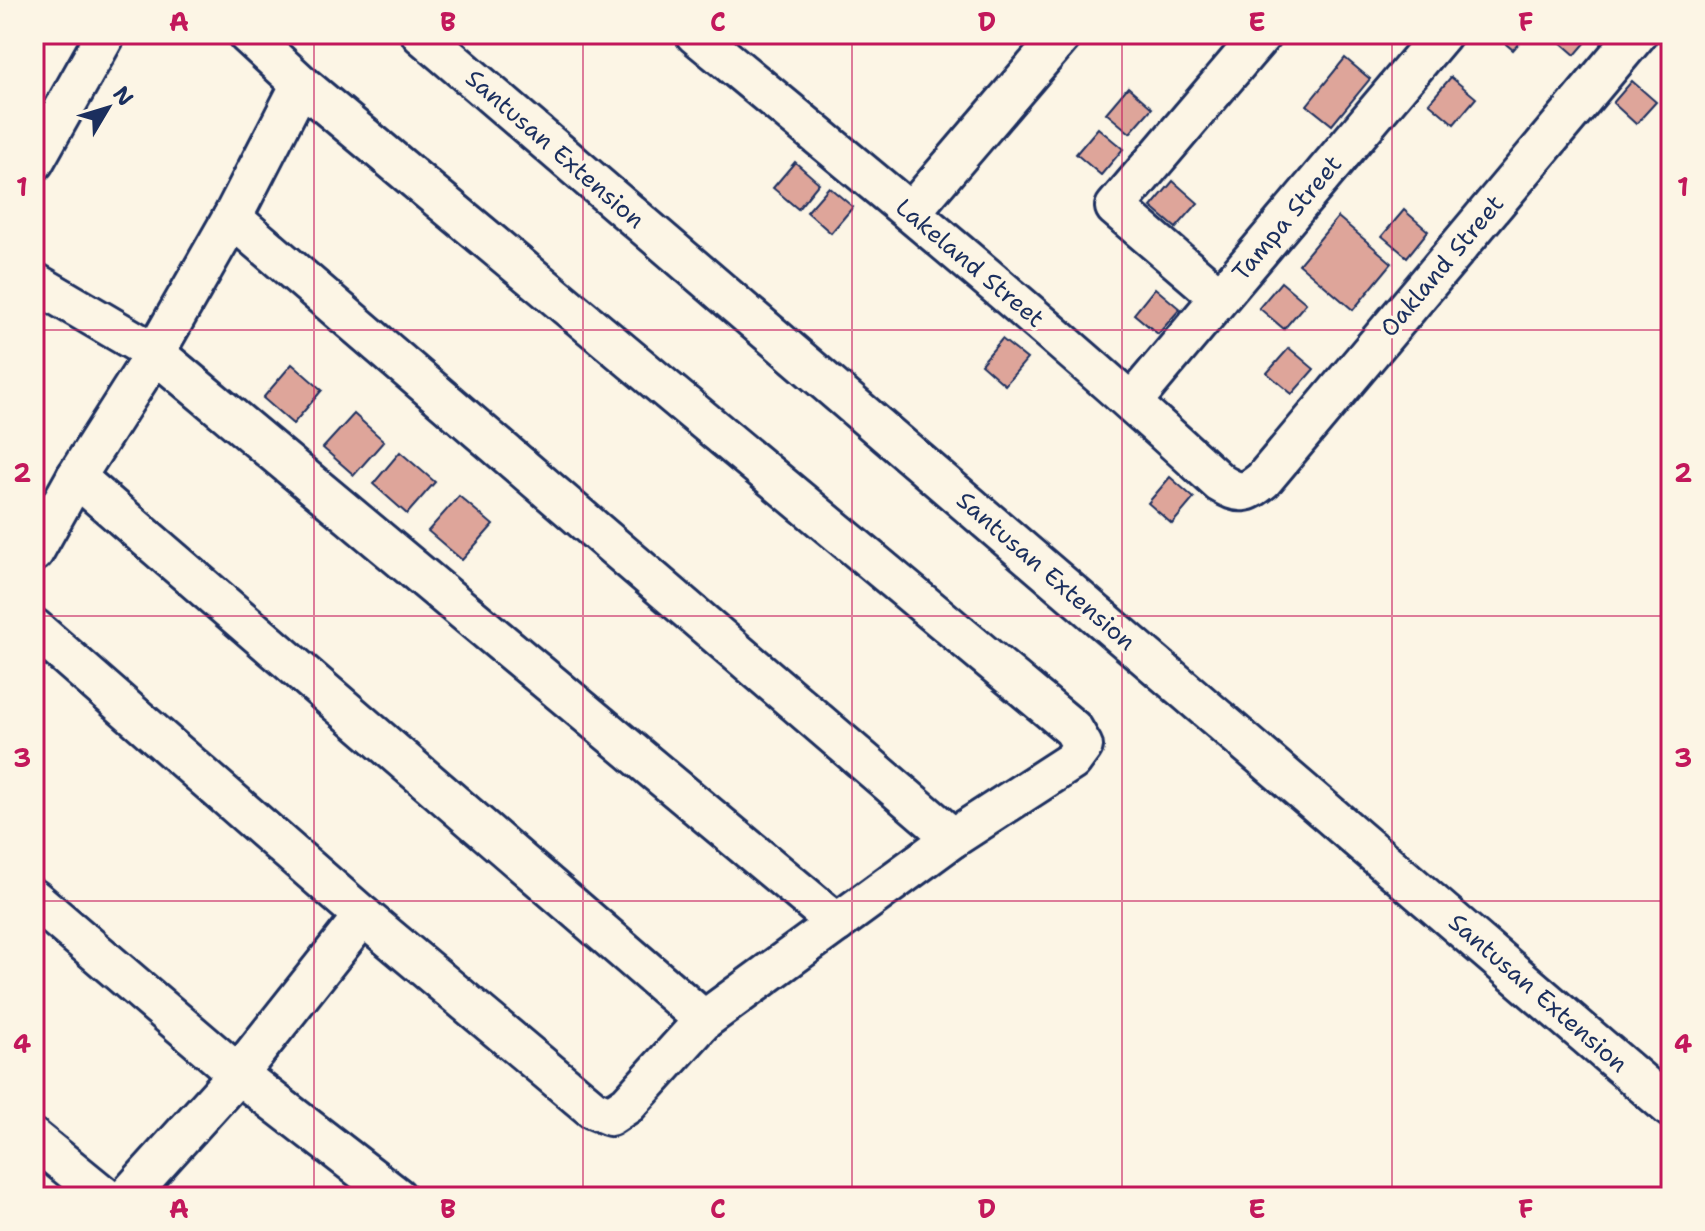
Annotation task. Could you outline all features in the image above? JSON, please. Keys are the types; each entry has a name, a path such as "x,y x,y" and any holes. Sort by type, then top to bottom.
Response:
{"street":[{"path":"34,162 106,34"},
{"path":"34,628 363,916 593,1109 610,1116 628,1104 704,1020 953,838 1072,761 1083,746 1073,729 301,84 247,34"},
{"name":"Santusan Extension","path":"421,34 1671,1108"},
{"name":"Lakeland Street","path":"695,34 911,212 1132,402 1220,483 1244,492"},
{"path":"911,212 1063,34"},
{"path":"1220,297 1115,207 1262,34"},
{"name":"Tampa Street","path":"1132,402 1442,34"},
{"name":"Oakland Street","path":"1244,492 1263,480 1637,34"},
{"path":"34,552 76,477 155,353 232,218 301,84"},
{"path":"232,218 953,838"},
{"path":"34,282 155,353 837,923"},
{"path":"76,477 704,1020"},
{"path":"34,899 238,1074 397,1197"},
{"path":"127,1197 238,1074 363,916"},
{"path":"34,1139 105,1197"}],"building":[{"path":"1494,34 1527,34 1513,50"},
{"path":"1551,34 1593,34 1575,55"},
{"path":"1345,58 1370,79 1332,125 1307,105"},
{"path":"1451,77 1476,98 1454,124 1429,103"},
{"path":"1632,81 1656,102 1636,124 1613,103"},
{"path":"1128,87 1152,108 1130,133 1106,113"},
{"path":"1098,128 1123,149 1101,175 1076,154"},
{"path":"795,162 819,183 798,209 773,188"},
{"path":"1173,181 1198,203 1176,228 1151,207"},
{"path":"829,187 853,207 831,233 807,212"},
{"path":"1404,210 1428,231 1407,257 1382,236"},
{"path":"1338,217 1392,263 1353,310 1299,264"},
{"path":"1281,282 1306,303 1284,329 1259,308"},
{"path":"1155,288 1180,309 1158,334 1134,314"},
{"path":"1002,339 1027,359 1005,385 981,364"},
{"path":"1289,348 1314,369 1292,394 1267,373"},
{"path":"292,364 322,390 293,424 263,398"},
{"path":"354,414 384,441 354,475 323,448"},
{"path":"400,452 435,482 407,514 373,484"},
{"path":"1170,477 1194,498 1172,524 1148,503"},
{"path":"459,496 493,525 462,560 428,531"}]}
